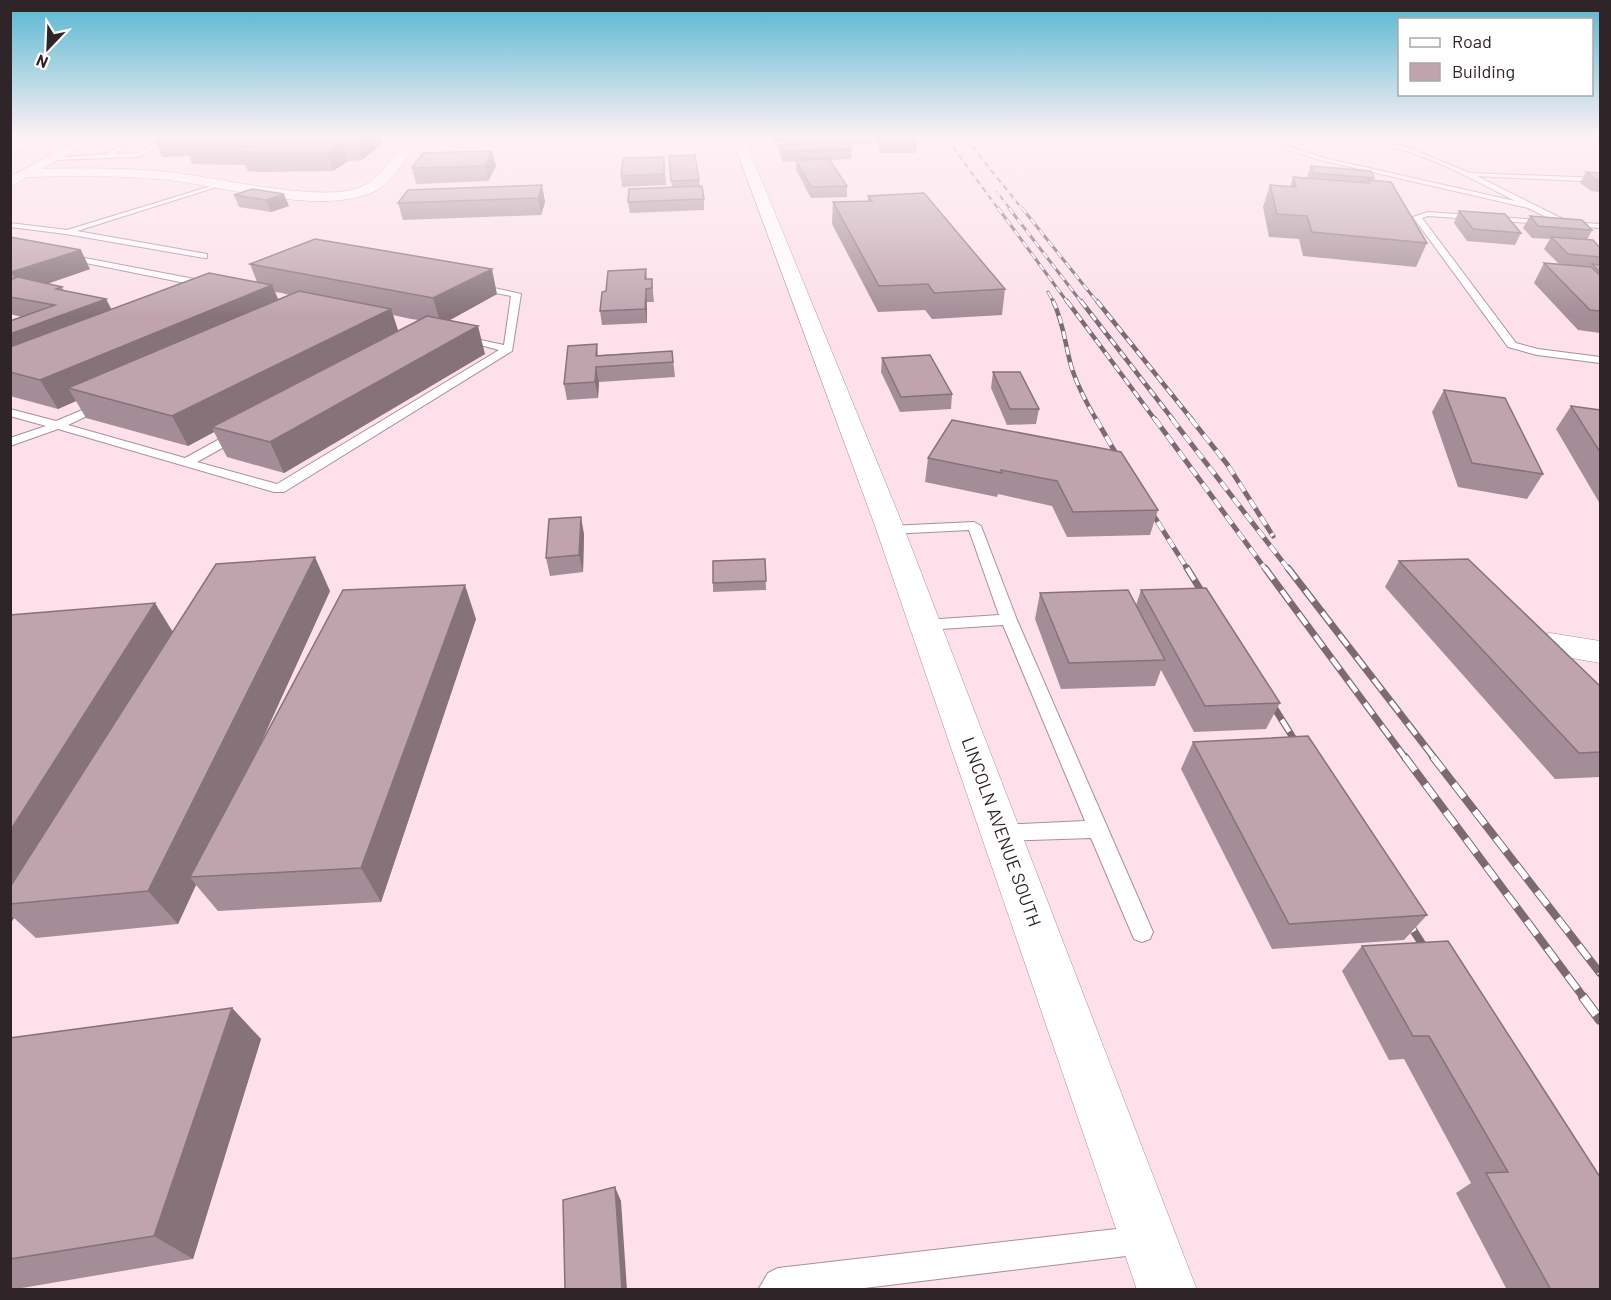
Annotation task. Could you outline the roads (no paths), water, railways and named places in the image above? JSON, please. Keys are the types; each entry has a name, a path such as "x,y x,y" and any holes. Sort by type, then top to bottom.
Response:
{"main road":[{"name":"LINCOLN AVENUE SOUTH","path":"761,196 890,530 1167,1290"},
{"path":"1550,644 1592,665"}],"lane":[{"path":"66,232 185,196"},
{"path":"1481,196 1526,206 1568,224"},
{"path":"1512,196 1526,206"},
{"path":"1600,234 1596,226 1428,214 1417,217 1512,345 1537,352 1600,360"},
{"path":"10,225 66,232 204,256"},
{"path":"58,255 212,285 191,294"},
{"path":"460,284 516,294 508,349"},
{"path":"452,337 508,349"},
{"path":"10,412 279,489 508,349"},
{"path":"10,442 39,433 110,402"},
{"path":"185,463 246,430"},
{"path":"10,452 36,440 39,433"},
{"path":"890,530 974,526 1009,620 1142,932"},
{"path":"925,625 1009,620"},
{"path":"1001,833 1098,829"},
{"path":"774,1290 778,1283 1148,1239"}],"railway":[{"path":"988,196 999,210"},
{"path":"1000,196 1011,210"},
{"path":"1012,196 1023,210"},
{"path":"998,208 1068,303"},
{"path":"1009,208 1082,303"},
{"path":"1022,208 1098,303"},
{"path":"1048,292 1053,302"},
{"path":"1067,301 1156,421"},
{"path":"1081,301 1174,421"},
{"path":"1097,301 1193,421"},
{"path":"1053,302 1060,318 1074,376 1097,421"},
{"path":"1096,419 1122,464"},
{"path":"1155,419 1266,570"},
{"path":"1172,419 1289,570"},
{"path":"1191,419 1227,464 1273,536"},
{"path":"1147,505 1188,570"},
{"path":"1187,568 1208,602"},
{"path":"1265,568 1406,759"},
{"path":"1288,568 1435,759"},
{"path":"1267,696 1302,752"},
{"path":"1405,757 1584,998"},
{"path":"1433,757 1600,973"},
{"path":"1405,917 1431,958"},
{"path":"1583,997 1600,1020"}]}
